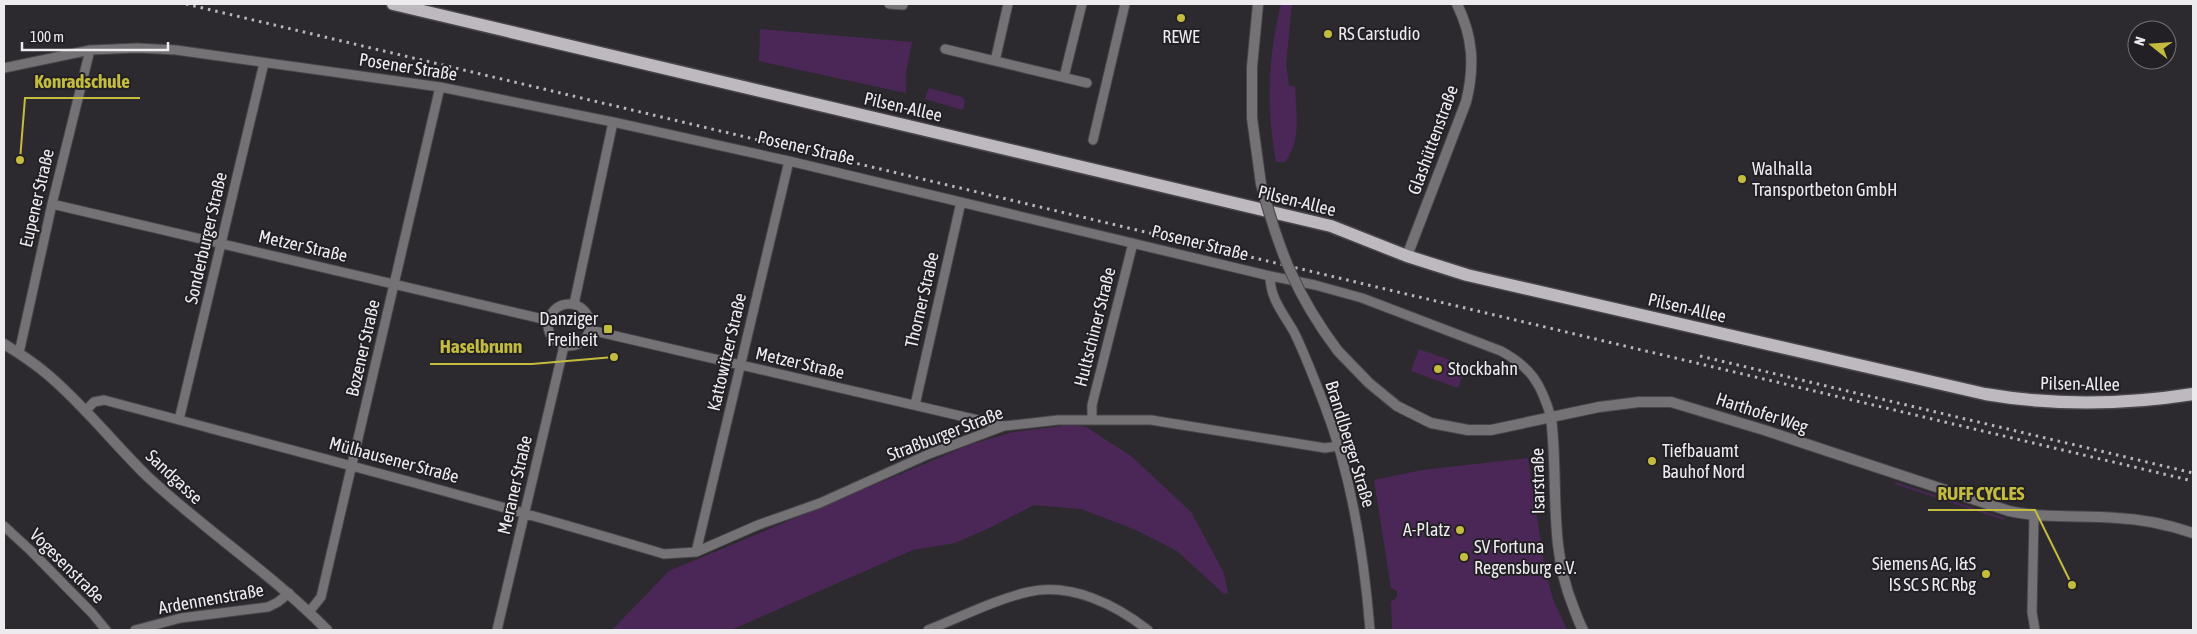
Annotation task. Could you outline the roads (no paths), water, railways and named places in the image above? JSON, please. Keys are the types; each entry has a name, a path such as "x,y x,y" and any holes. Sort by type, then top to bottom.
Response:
{"main road":[{"name":"Pilsen-Allee","path":"393,4 1331,226 1407,256 1522,289 2010,398 2096,404 2151,401 2193,394"}],"street":[{"path":"884,4 903,5"},
{"path":"995,61 1008,4"},
{"path":"1064,78 1082,4"},
{"path":"1093,140 1125,4"},
{"name":"Harthofer Weg","path":"1260,4 1252,67 1252,118 1261,184 1273,229 1288,270 1305,303 1338,351 1383,395 1419,419 1468,430 1491,430 1551,417 1639,402 1671,402 1764,430 2002,509 2034,516 2125,518 2153,522 2193,533"},
{"name":"Glashüttenstraße","path":"1407,256 1466,102 1471,84 1472,50 1469,34 1457,4"},
{"name":"Posener Straße","path":"4,68 90,50 115,48 166,50 440,87 613,122 789,161 1323,287 1362,298 1501,352 1520,363 1537,380 1544,394 1551,417"},
{"path":"945,49 1087,83"},
{"name":"Eupener Straße","path":"19,353 52,204 90,50"},
{"name":"Sonderburger Straße","path":"180,420 264,62"},
{"name":"Bozener Straße","path":"309,612 321,597 440,87"},
{"path":"574,304 613,122"},
{"name":"Kattowitzer Straße","path":"696,552 789,161"},
{"name":"Thorner Straße","path":"915,405 961,202"},
{"name":"Metzer Straße","path":"52,204 548,320"},
{"name":"Hultschiner Straße","path":"1092,420 1092,405 1133,243"},
{"name":"Brandlberger Straße","path":"1270,276 1270,286 1275,302 1294,334 1324,405 1338,446 1360,541 1370,630"},
{"path":"574,304 585,311 589,317 590,330 588,336 578,345 564,346 549,334 548,320 555,309 574,304"},
{"name":"Metzer Straße","path":"590,330 1004,426"},
{"name":"Sandgasse","path":"4,344 49,375 148,476 189,513 289,593 327,630"},
{"name":"Meraner Straße","path":"497,630 564,346"},
{"name":"Mülhausener Straße","path":"85,411 94,402 104,400 525,512 664,554 696,552"},
{"name":"Isarstraße","path":"1551,417 1554,439 1555,521 1558,558 1566,590 1584,630"},
{"name":"Straßburger Straße","path":"696,552 758,525 820,504 930,454 1004,426 1036,421 1151,420 1324,448 1338,446"},
{"path":"2034,516 2032,612 2035,630"},
{"name":"Vogesenstraße","path":"4,526 92,613 106,630"},
{"path":"928,630 940,628 1002,600 1030,592 1055,591 1075,593 1118,609 1148,630"},
{"name":"Ardennenstraße","path":"135,630 181,618 268,607 289,593"}],"railway":[{"path":"186,4 2193,481"},
{"path":"1700,356 2193,473"}],"place":[{"name":"REWE","path":"1181,18"},
{"name":"RS Carstudio","path":"1328,34"},
{"name":"Konradschule","path":"20,160"},
{"name":"Walhalla Transportbeton GmbH","path":"1742,179"},
{"name":"Danziger Freiheit","path":"608,329"},
{"name":"Haselbrunn","path":"614,357"},
{"name":"Stockbahn","path":"1438,369"},
{"name":"Tiefbauamt Bauhof Nord","path":"1652,461"},
{"name":"A-Platz","path":"1460,530"},
{"name":"SV Fortuna Regensburg e.V.","path":"1464,557"},
{"name":"Siemens AG, I&S IS SC S RC Rbg","path":"1986,574"},
{"name":"RUFF CYCLES","path":"2072,585"}]}
